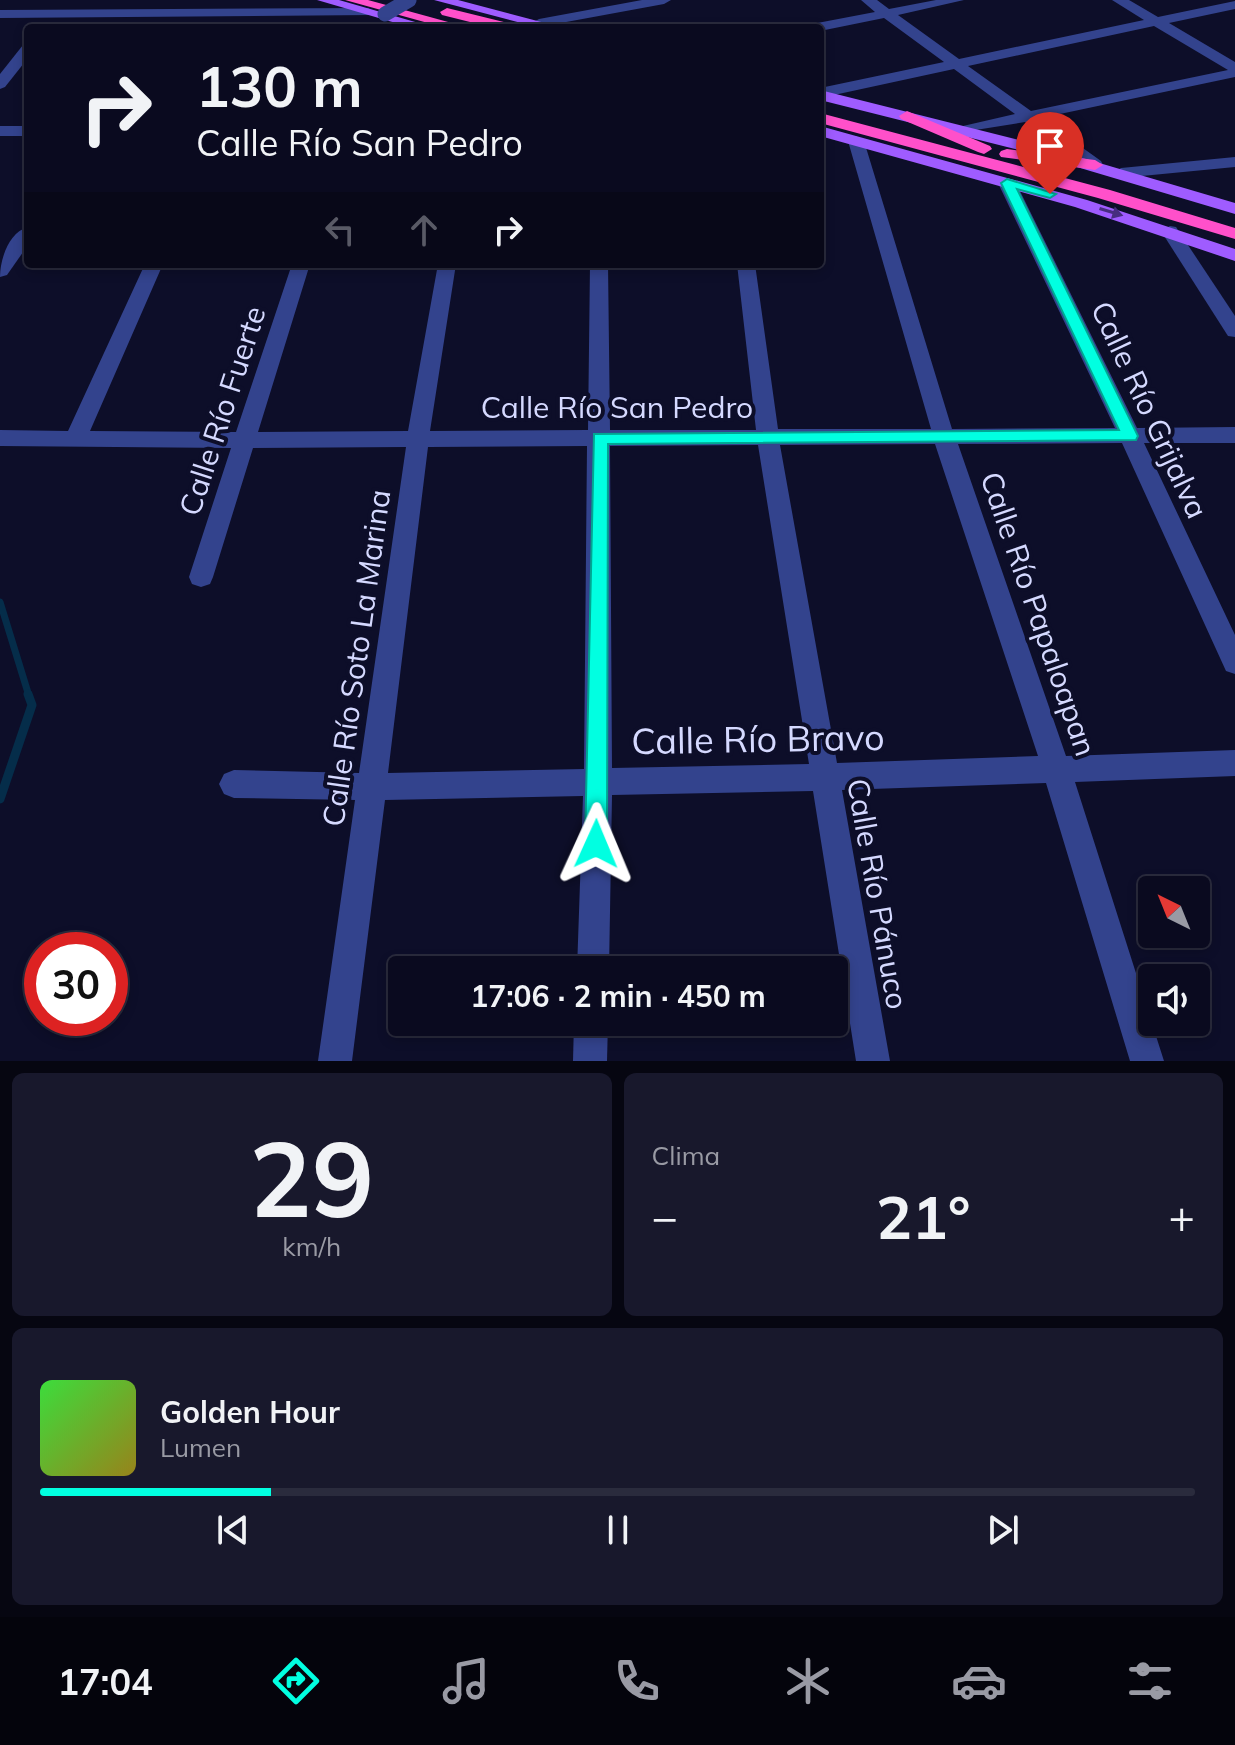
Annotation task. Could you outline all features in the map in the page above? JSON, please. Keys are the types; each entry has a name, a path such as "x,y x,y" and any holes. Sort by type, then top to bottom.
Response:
{"highway":[{"path":"352,0 447,24"},
{"path":"401,0 495,24"},
{"path":"824,108 1007,154 1235,221"},
{"path":"907,116 984,149"},
{"path":"824,119 1116,198 1235,234"},
{"path":"824,129 885,136"},
{"path":"905,141 944,158 1050,194"},
{"path":"1007,154 1095,165"}],"main road":[{"path":"324,0 410,24"},
{"path":"441,0 543,24"},
{"path":"824,95 969,129 1235,209"},
{"path":"824,130 1050,194 1170,231 1235,255"}],"street":[{"path":"0,4 9,0"},
{"path":"46,24 64,0"},
{"path":"157,24 173,0"},
{"path":"0,14 164,13 274,7 378,17 409,0"},
{"path":"539,23 615,4 664,0"},
{"path":"868,0 1095,165"},
{"path":"824,26 957,0"},
{"path":"1119,0 1235,70"},
{"path":"824,93 1235,5"},
{"path":"0,84 24,53"},
{"path":"969,129 1235,70"},
{"path":"0,131 24,131"},
{"name":"Calle Río Papaloapan","path":"856,141 944,437 1056,768 1147,1061"},
{"path":"1121,173 1235,162"},
{"name":"Calle Río Grijalva","path":"1007,183 1130,436 1235,663"},
{"path":"1170,231 1235,331"},
{"path":"0,288 4,267 24,238"},
{"path":"76,437 152,268"},
{"name":"Calle Río Fuerte","path":"201,577 300,268"},
{"name":"Calle Río Soto La Marina","path":"335,1061 418,439 446,268"},
{"path":"593,956 598,781 599,268"},
{"name":"Calle Río Pánuco","path":"747,268 768,438 873,1061"},
{"name":"Calle Río San Pedro","path":"0,438 245,440 1235,435"},
{"name":"Calle Río Bravo","path":"234,784 372,787 824,777 1235,763"},
{"path":"590,1061 591,1036"}],"waterway":[{"path":"0,602 29,696"},
{"path":"0,799 32,705 28,694"}],"route":[{"path":"596,844 600,439 1130,436 1007,183 1050,194"}]}
